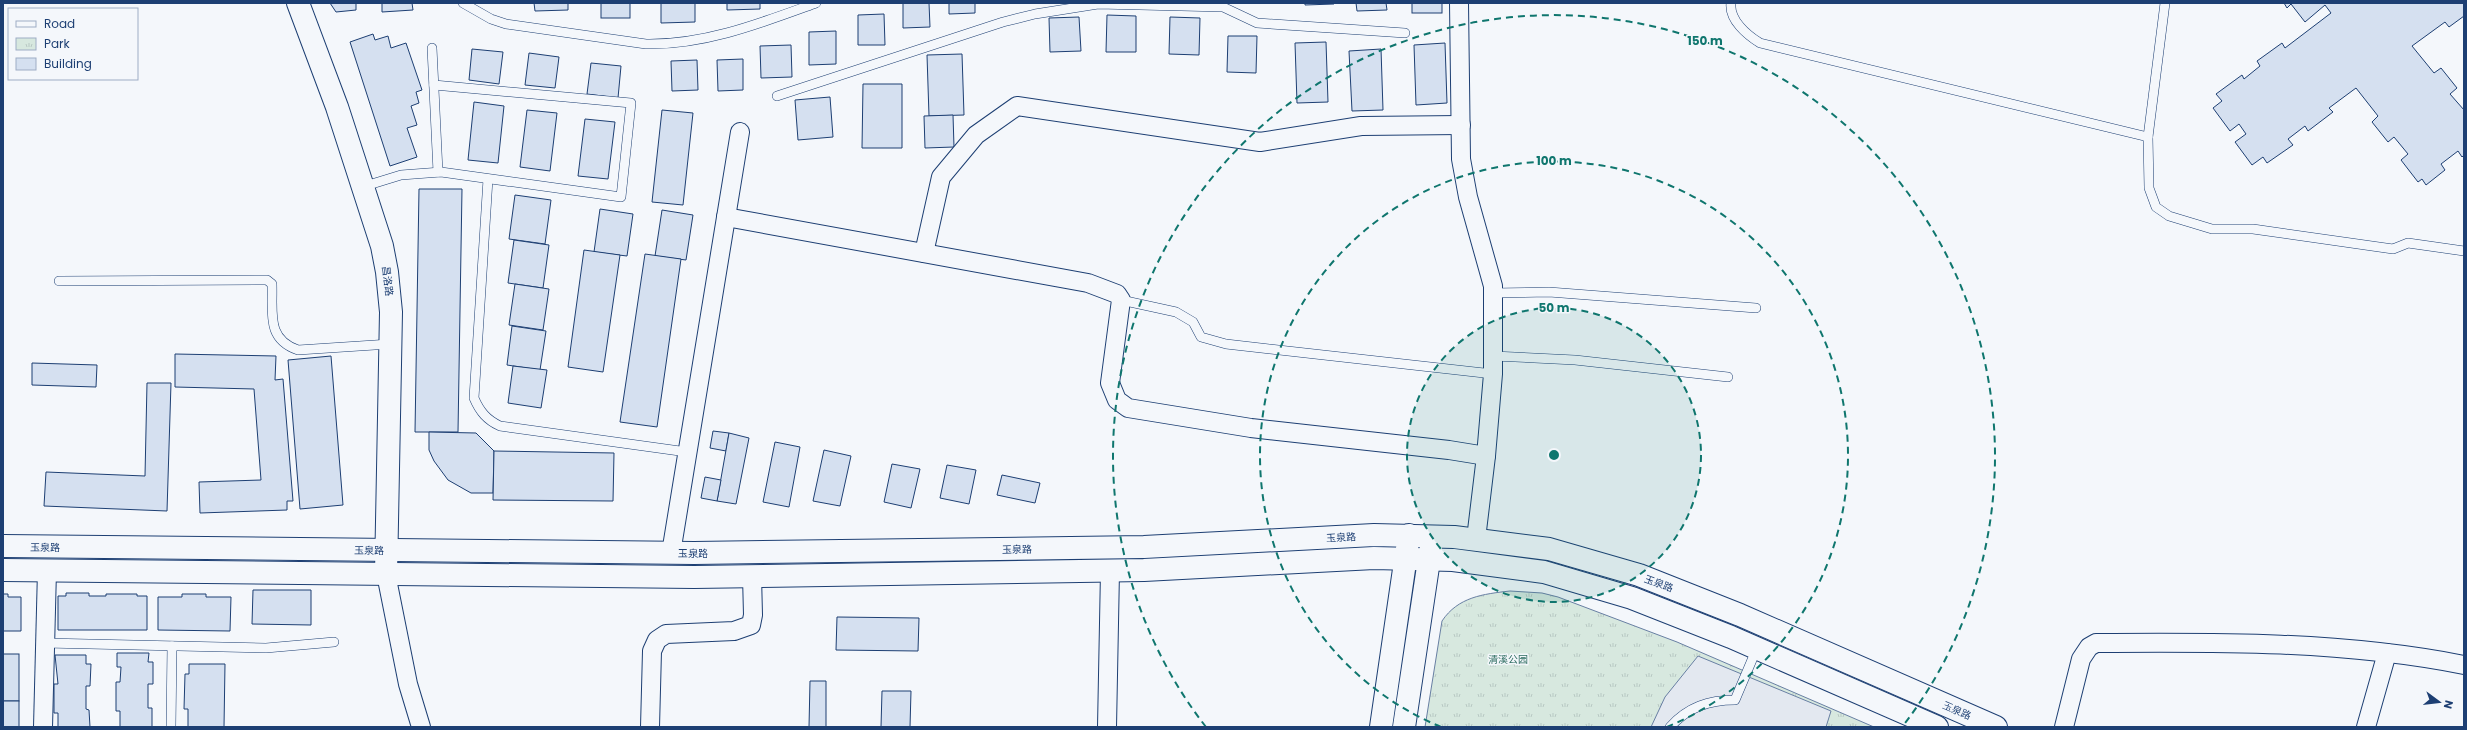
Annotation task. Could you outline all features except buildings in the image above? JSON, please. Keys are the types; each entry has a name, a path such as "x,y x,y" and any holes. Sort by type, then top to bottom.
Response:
{"main road":[{"name":"昌洛路","path":"298,3 337,107 387,272 391,312 386,574"},
{"name":"玉泉路","path":"3,546 671,553 1144,547 1374,535 1409,535 1476,539 1549,549 1639,575 1740,615 1996,727"},
{"path":"1381,727 1409,535"},
{"path":"1404,727 1433,536"},
{"path":"3,570 752,576 1110,571 1406,558 1430,559 1537,571 1588,584 1682,616 1937,727"}],"street":[{"path":"1459,3 1461,159 1468,197 1493,293 1493,374 1486,456 1476,539"},
{"path":"924,253 941,177 976,135 1017,106 1260,142 1361,126 1461,125"},
{"path":"671,553 740,132"},
{"path":"726,217 1088,283 1117,294 1121,300 1110,383 1116,400 1128,408 1251,428 1449,450 1486,456"},
{"path":"42,727 48,570"},
{"path":"1107,727 1110,571"},
{"path":"386,574 408,684 421,727"},
{"path":"650,727 652,651 657,640 666,634 734,631 751,625 753,615 752,576"},
{"path":"2064,727 2081,659 2088,647 2096,643 2197,642 2331,647 2417,655 2463,662"},
{"path":"2366,727 2387,653"}],"lane":[{"path":"463,3 491,19 506,24 646,44 667,44 708,38 816,3"},
{"path":"1731,3 1733,16 1743,30 1760,43 2148,137"},
{"path":"2166,3 2148,137 2149,188 2156,207 2169,216 2212,229 2253,229 2393,249 2408,243 2464,251"},
{"path":"777,96 1035,14 1098,4 1223,5 1257,22 1405,33"},
{"path":"432,48 438,172"},
{"path":"362,187 401,175 438,172 621,197 631,103 434,85"},
{"path":"488,179 474,398 478,408 492,422 505,427 687,452"},
{"path":"59,281 267,280 272,284 273,325 278,339 289,347 298,350 390,344"},
{"path":"1493,293 1549,292 1756,308"},
{"path":"1121,300 1176,312 1193,322 1201,337 1226,344 1493,374"},
{"path":"1493,356 1575,360 1728,377"},
{"path":"45,643 266,648 334,642"},
{"path":"171,727 172,646"},
{"path":"1670,727 1694,708 1707,702 1735,700 1757,648"}],"green space":[{"name":"清溪公园","path":"1510,591 1542,593 1558,597 1677,642 1874,727 1425,727 1442,621 1448,613 1463,602 1472,598 1481,595"}],"shaded area":[{"path":"1698,656 1831,711 1826,727 1651,727 1665,697"}]}
